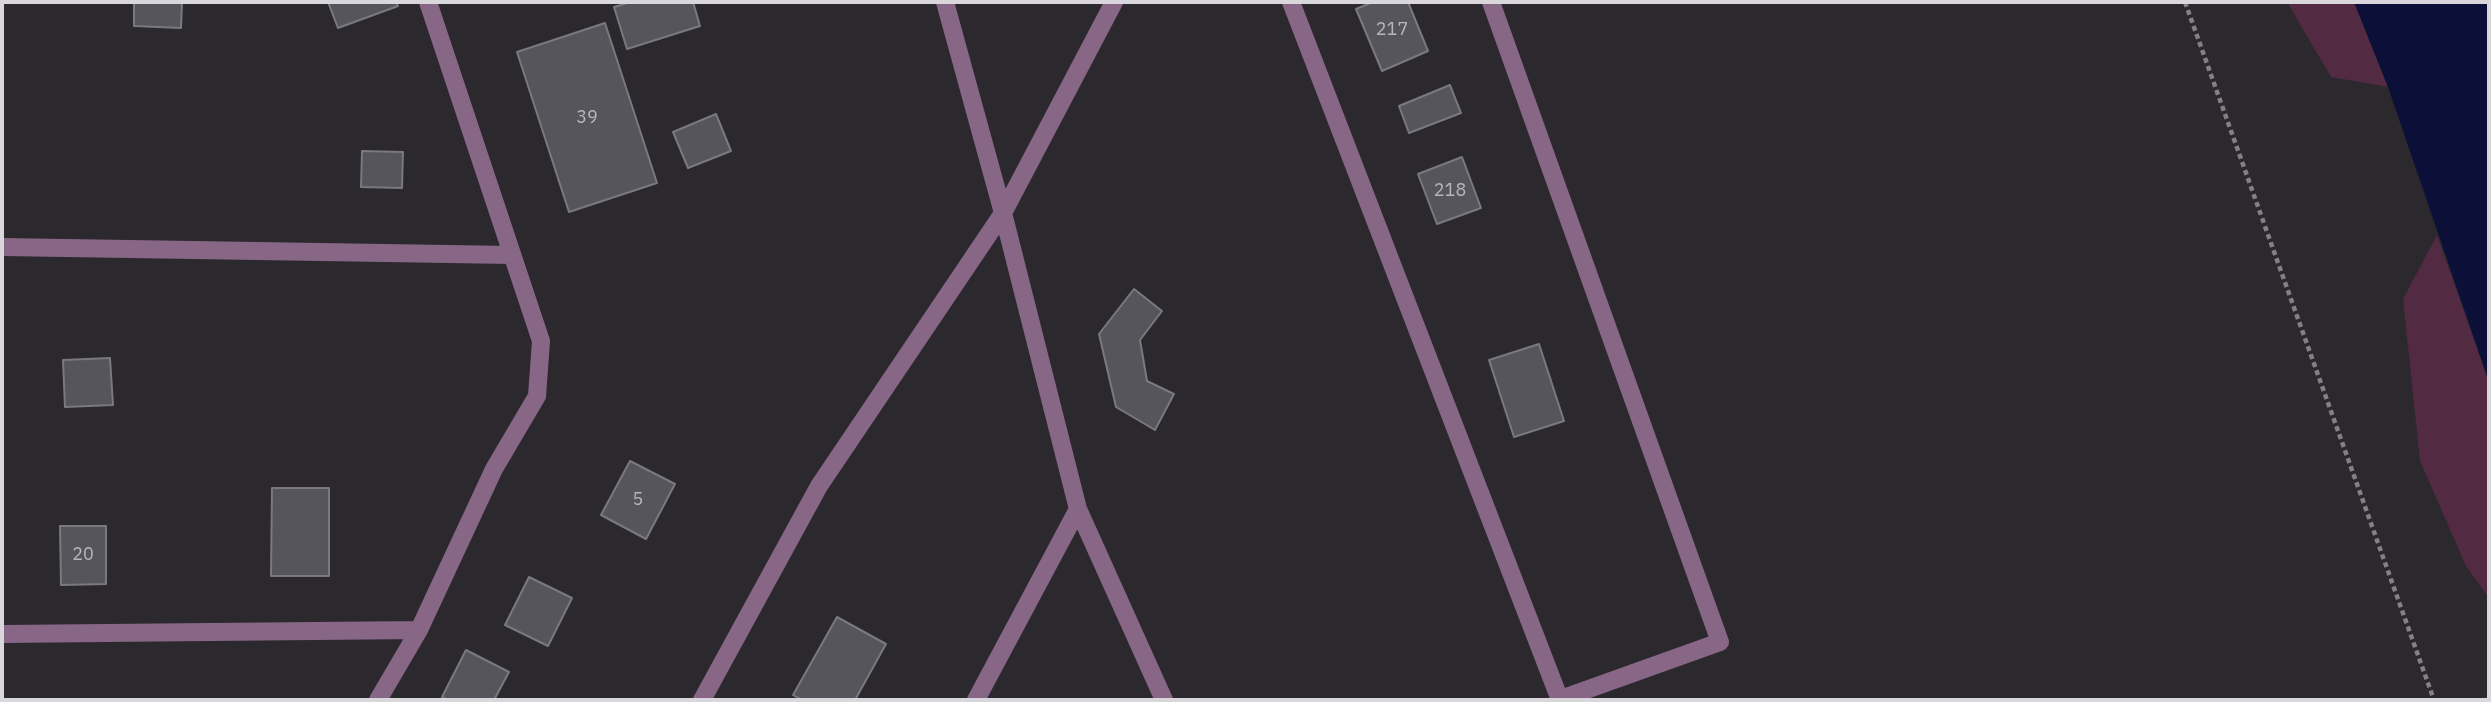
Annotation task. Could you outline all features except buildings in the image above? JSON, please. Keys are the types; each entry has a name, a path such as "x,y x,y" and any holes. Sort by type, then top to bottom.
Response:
{"street":[{"path":"378,700 419,630 494,468 537,396 541,341 428,2"},
{"path":"944,2 1003,212 1078,509 1164,700"},
{"path":"702,700 819,486 1003,212 1114,2"},
{"path":"1291,2 1559,700 1720,642 1491,2"},
{"path":"2,247 512,255"},
{"path":"976,700 1078,509"},
{"path":"2,634 419,630"}],"path":[{"path":"2185,2 2434,700"}],"shaded area":[{"path":"2287,2 2354,2 2388,87 2331,77"},
{"path":"2354,2 2489,2 2489,382 2388,87"},
{"path":"2437,235 2489,382 2489,598 2466,566 2420,461 2403,299"}]}
